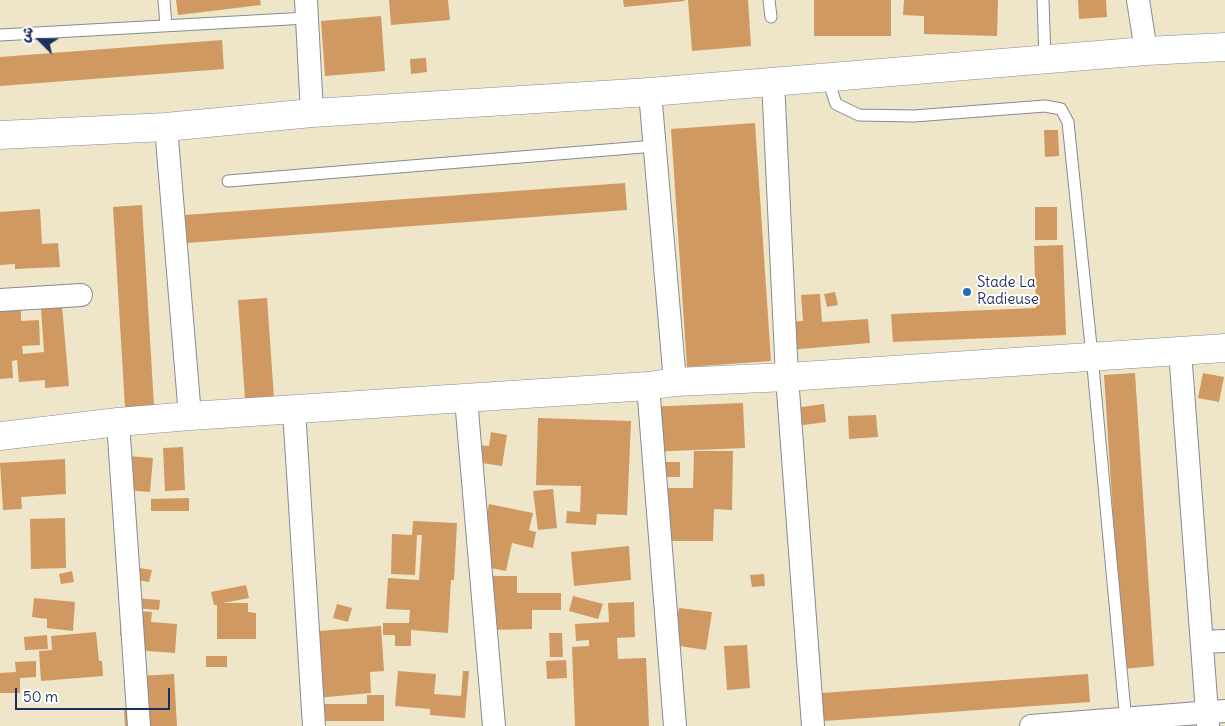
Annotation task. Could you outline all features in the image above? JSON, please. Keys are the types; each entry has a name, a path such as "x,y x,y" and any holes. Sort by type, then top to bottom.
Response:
{"street":[{"path":"1138,0 1146,51"},
{"path":"306,9 312,113"},
{"path":"0,135 166,126 312,113 650,92 1146,51 1225,48"},
{"path":"773,81 788,377 814,726"},
{"path":"650,92 675,382"},
{"path":"166,126 190,416"},
{"path":"0,300 81,295"},
{"path":"0,436 118,422 190,416 648,386 675,382 788,377 1225,348"},
{"path":"1031,726 1213,716 1202,642 1180,350"},
{"path":"648,386 675,726"},
{"path":"466,398 494,726"},
{"path":"294,410 314,726"},
{"path":"118,422 139,726"},
{"path":"1202,642 1225,640"}],"lane":[{"path":"164,0 166,26"},
{"path":"770,0 771,17"},
{"path":"1043,0 1045,59"},
{"path":"0,35 166,26 306,9"},
{"path":"826,76 836,104 859,115 914,116 1046,106 1060,109 1068,122 1126,722"},
{"path":"228,181 655,146"}],"building":[{"path":"176,0 260,0 261,5 178,15"},
{"path":"389,0 448,0 450,20 391,25"},
{"path":"623,0 684,0 685,1 624,7"},
{"path":"688,0 748,0 751,46 692,51"},
{"path":"814,0 891,0 891,36 814,36"},
{"path":"904,0 998,0 997,36 924,34 924,16 903,15"},
{"path":"1078,0 1106,0 1107,17 1079,19"},
{"path":"381,16 385,71 325,76 321,21"},
{"path":"222,40 224,69 0,86 0,57"},
{"path":"426,58 427,72 411,74 410,59"},
{"path":"755,123 771,361 687,367 671,129"},
{"path":"1044,130 1058,130 1059,156 1045,157"},
{"path":"625,183 627,210 187,243 185,215"},
{"path":"142,205 154,406 125,408 113,207"},
{"path":"1035,207 1057,207 1057,240 1035,240"},
{"path":"40,209 42,244 58,243 60,267 15,269 15,264 0,265 0,212"},
{"path":"1063,245 1066,335 893,342 891,314 1036,308 1034,246"},
{"path":"835,292 838,305 827,307 824,294"},
{"path":"820,294 822,322 868,319 870,343 788,350 786,322 803,321 801,295"},
{"path":"267,298 274,398 245,399 238,300"},
{"path":"62,306 69,386 45,388 45,380 19,382 17,360 12,361 13,378 0,379 0,311 21,309 21,321 39,320 40,345 22,346 23,354 44,352 41,308"},
{"path":"1135,373 1154,666 1123,669 1104,375"},
{"path":"1203,373 1224,377 1219,402 1198,398"},
{"path":"743,403 745,448 646,452 644,407"},
{"path":"824,404 826,422 796,426 794,408"},
{"path":"876,415 878,437 849,439 848,416"},
{"path":"538,418 631,421 627,515 597,514 596,525 566,523 567,511 580,512 581,486 536,485"},
{"path":"491,432 507,435 502,466 475,462 478,445 489,446"},
{"path":"183,447 185,490 165,491 163,448"},
{"path":"694,451 733,451 732,510 714,509 713,541 669,541 670,508 659,508 659,488 693,488"},
{"path":"128,456 153,458 150,492 126,490"},
{"path":"65,459 66,494 21,497 22,509 3,510 0,463"},
{"path":"660,462 680,462 680,477 660,477"},
{"path":"553,489 557,528 538,530 533,491"},
{"path":"189,498 189,511 151,511 151,499"},
{"path":"489,504 533,513 529,530 536,532 533,548 512,543 506,571 476,565"},
{"path":"65,518 66,568 31,569 30,519"},
{"path":"413,521 457,523 454,580 451,580 448,633 411,630 411,646 395,646 395,635 383,635 383,623 409,623 410,610 386,609 388,578 419,580 422,535 417,535 415,575 391,574 392,534 412,535"},
{"path":"629,546 631,580 574,586 571,552"},
{"path":"127,566 152,570 149,582 125,578"},
{"path":"72,571 74,582 61,584 59,574"},
{"path":"764,574 765,586 752,587 750,575"},
{"path":"482,576 517,576 517,593 561,593 561,610 532,610 532,629 492,630"},
{"path":"246,585 249,598 223,603 248,603 248,612 256,613 256,639 217,639 217,605 214,605 211,592"},
{"path":"573,596 603,604 598,619 569,611"},
{"path":"34,598 75,602 73,631 47,628 47,619 32,617"},
{"path":"134,598 160,600 159,610 134,608"},
{"path":"634,602 635,637 617,638 618,659 646,658 649,726 575,726 572,647 589,646 589,640 576,641 575,624 609,622 608,603"},
{"path":"337,604 352,608 348,622 333,618"},
{"path":"679,608 712,612 706,650 673,645"},
{"path":"122,610 152,612 151,622 177,624 175,653 135,650 136,637 120,636"},
{"path":"381,626 384,671 370,672 371,693 316,698 313,667 322,666 320,644 310,644 310,641 320,640 319,631"},
{"path":"96,632 99,661 102,661 103,676 41,681 39,651 52,650 51,636"},
{"path":"549,633 562,633 563,657 550,657"},
{"path":"47,635 48,649 25,650 24,637"},
{"path":"747,645 750,688 727,690 724,646"},
{"path":"206,656 227,656 227,667 206,667"},
{"path":"566,660 567,678 547,679 546,661"},
{"path":"36,661 36,677 20,678 20,693 0,693 0,673 16,672 15,662"},
{"path":"398,671 436,674 434,694 461,696 463,671 469,671 465,718 430,715 430,709 395,706"},
{"path":"174,674 177,726 125,726 124,709 141,708 139,676"},
{"path":"1088,674 1090,702 824,721 822,693"},
{"path":"367,695 384,695 384,721 321,721 321,704 367,704"}],"place":[{"name":"Stade La Radieuse","path":"967,292"}]}
